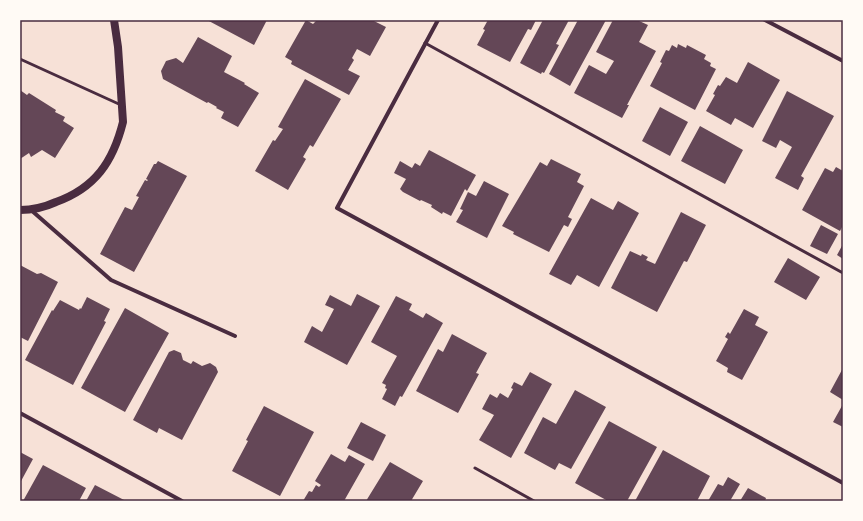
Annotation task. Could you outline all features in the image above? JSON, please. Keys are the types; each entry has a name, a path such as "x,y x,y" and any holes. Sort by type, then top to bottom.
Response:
{"main road":[{"path":"20,210 31,210 68,198 82,190 93,181 110,159 123,122 118,47 114,20"}],"street":[{"path":"438,20 337,208 843,483"},
{"path":"765,20 843,61"},
{"path":"31,210 111,280 235,336"},
{"path":"20,412 182,501"}],"lane":[{"path":"425,43 843,273"},
{"path":"20,59 122,106"},
{"path":"475,468 534,501"}],"building":[{"path":"207,20 267,20 254,45"},
{"path":"306,20 313,24 317,20 372,20 386,27 370,56 357,49 352,58 354,60 348,70 360,76 349,95 291,64 292,61 285,57"},
{"path":"488,20 536,20 531,30 528,29 510,62 477,45 485,30 483,29"},
{"path":"543,20 569,20 556,44 559,45 544,73 542,72 541,74 520,63"},
{"path":"578,20 606,20 570,86 549,74"},
{"path":"613,20 637,20 648,25 639,42 656,51 627,105 629,105 622,118 574,93 589,65 606,74 614,61 596,52"},
{"path":"198,37 232,56 224,72 245,83 244,84 259,93 238,127 221,118 224,112 216,108 217,107 163,79 161,71 166,61 176,58 183,63"},
{"path":"678,44 686,48 687,45 706,55 704,59 711,63 710,66 716,69 695,110 650,86 662,63 660,62 666,50 669,51 672,45 677,48"},
{"path":"748,62 780,80 753,128 735,118 731,125 706,111 715,95 713,94 718,85 720,86 726,77 737,83"},
{"path":"305,79 341,99 313,147 310,145 303,157 306,159 288,190 255,171 273,140 275,141 283,129 278,127"},
{"path":"20,90 27,95 29,93 56,110 55,112 65,117 63,121 74,128 55,158 42,150 31,157 29,153 20,159"},
{"path":"787,91 834,116 801,176 804,178 798,190 775,178 792,147 780,140 776,148 762,141"},
{"path":"660,107 688,122 670,156 642,141"},
{"path":"700,126 743,150 725,184 681,161"},
{"path":"429,150 476,175 467,191 465,189 451,216 443,212 442,214 431,207 432,205 421,200 420,201 403,192 400,189 406,179 394,173 400,161 412,168 415,163 420,166"},
{"path":"551,159 581,174 577,182 584,186 568,217 572,219 568,227 564,225 549,252 513,234 514,232 502,226 540,162 547,166"},
{"path":"158,161 187,176 134,272 100,254 125,207 132,210 139,197 136,196 145,180 148,180 146,179 154,164"},
{"path":"836,167 843,171 843,225 840,231 802,210 825,168 833,172"},
{"path":"484,181 509,194 487,238 456,222 463,210 460,209 468,192 476,196"},
{"path":"591,198 613,210 618,201 639,213 599,287 577,275 571,285 549,274"},
{"path":"681,212 706,225 687,262 684,261 657,312 611,288 630,251 641,256 642,254 648,257 646,260 655,264"},
{"path":"821,225 838,234 827,254 810,246"},
{"path":"843,244 843,259 837,255"},
{"path":"788,258 820,277 806,300 774,282"},
{"path":"20,265 37,274 41,273 58,282 28,341 20,337"},
{"path":"357,294 380,306 347,365 304,342 312,326 322,332 334,309 325,305 330,295 351,306"},
{"path":"396,296 412,304 409,310 423,318 426,313 443,323 402,397 400,396 395,406 382,399 387,389 385,388 386,385 382,383 397,356 371,342"},
{"path":"87,297 110,309 104,321 106,322 73,385 25,360 52,310 53,311 60,300 79,310"},
{"path":"125,308 169,333 125,412 81,388"},
{"path":"744,309 759,317 755,325 768,332 742,380 727,372 728,368 716,361 728,339 725,337 728,332 730,334"},
{"path":"452,334 487,353 476,373 479,374 458,413 416,391 438,349 443,352"},
{"path":"174,350 181,353 183,360 191,364 193,361 202,366 210,363 216,367 218,372 182,440 159,428 157,433 133,420 169,352"},
{"path":"843,368 843,400 830,392"},
{"path":"530,372 552,384 511,458 479,440 494,415 482,409 490,394 497,398 500,393 508,398 513,389 511,388 514,382 522,386"},
{"path":"575,390 606,407 571,469 559,463 555,470 524,453 543,417 556,424"},
{"path":"843,404 843,427 833,422"},
{"path":"264,406 314,432 280,496 232,471"},
{"path":"609,421 657,447 627,501 608,501 575,483"},
{"path":"361,422 386,435 373,461 347,448"},
{"path":"663,450 710,476 697,501 635,501"},
{"path":"20,452 33,459 20,483"},
{"path":"331,454 345,462 349,455 365,464 344,501 303,501 309,491 312,492 316,485 319,487 321,485 315,481"},
{"path":"390,462 423,481 411,501 366,501"},
{"path":"43,465 86,488 79,501 23,501"},
{"path":"728,477 740,484 730,501 708,501 718,484 723,486"},
{"path":"95,485 126,501 86,501"},
{"path":"748,488 766,498 765,501 740,501"}]}
